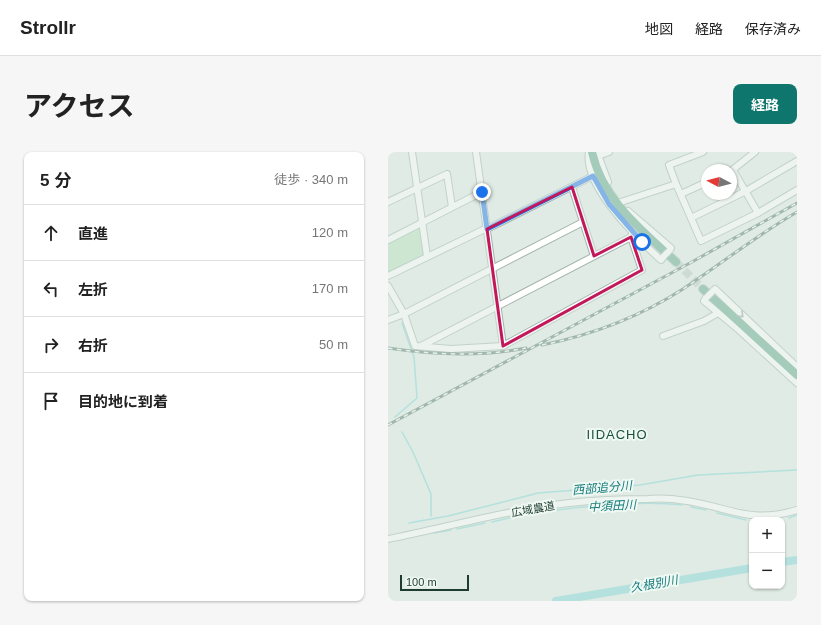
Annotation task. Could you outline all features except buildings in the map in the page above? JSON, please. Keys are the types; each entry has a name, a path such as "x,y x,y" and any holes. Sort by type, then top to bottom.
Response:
{"main road":[{"path":"594,153 598,174 610,196 625,214 676,262"},
{"path":"703,289 797,375"}],"street":[{"path":"412,152 427,256"},
{"path":"476,152 504,346"},
{"path":"594,153 607,181 621,202 633,216 672,248 661,260 632,235 609,204 593,176 588,157 594,153 609,152"},
{"path":"703,152 669,166 701,241 758,213 797,190"},
{"path":"737,166 752,153"},
{"path":"691,218 746,191 797,161"},
{"path":"388,202 447,174 452,207"},
{"path":"388,276 593,176"},
{"path":"737,178 758,213"},
{"path":"621,202 676,184"},
{"path":"681,194 701,185"},
{"path":"572,187 594,256"},
{"path":"388,240 482,192"},
{"path":"388,320 404,314 583,222"},
{"path":"421,346 632,235"},
{"path":"388,286 404,314 415,346 451,349 504,346 642,270 632,235"},
{"path":"797,367 715,289 706,298 704,301 797,383"},
{"path":"663,336 704,321 718,313"},
{"name":"広域農道","path":"388,539 537,508 591,501 668,499 687,501 742,514 758,516 773,516 797,510"}],"highlighted area":[{"path":"572,187 594,256 631,237 642,270 503,346 487,229"}],"green space":[{"path":"417,228 421,230 424,253 422,257 388,273 388,243"}],"waterway":[{"name":"中須田川","path":"395,417 417,398 414,357 402,323"},
{"name":"中須田川","path":"402,432 413,452 431,494 431,516"},
{"name":"西部追分川","path":"409,523 448,516 538,493 640,485 698,475 797,470"},
{"name":"中須田川","path":"542,512 630,503 682,505"},
{"name":"中須田川","path":"691,507 706,510"},
{"name":"中須田川","path":"530,514 534,513"},
{"name":"中須田川","path":"717,513 746,520"},
{"name":"中須田川","path":"492,522 522,515"},
{"name":"中須田川","path":"789,518 797,515"},
{"name":"中須田川","path":"457,529 485,523"},
{"name":"中須田川","path":"434,533 451,530"},
{"name":"久根別川","path":"785,562 797,560"},
{"name":"久根別川","path":"556,601 749,569"}],"tunnel":[{"path":"676,262 703,289"}],"railway":[{"path":"388,425 690,263 797,203"},
{"path":"542,345 598,330 650,308 683,289 768,230 797,212"},
{"path":"388,348 457,354 492,353 526,348"}],"district":[{"name":"IIDACHO","path":"617,434"}],"route":[{"path":"482,192 487,229 593,176 601,193 617,215 642,242"}]}
